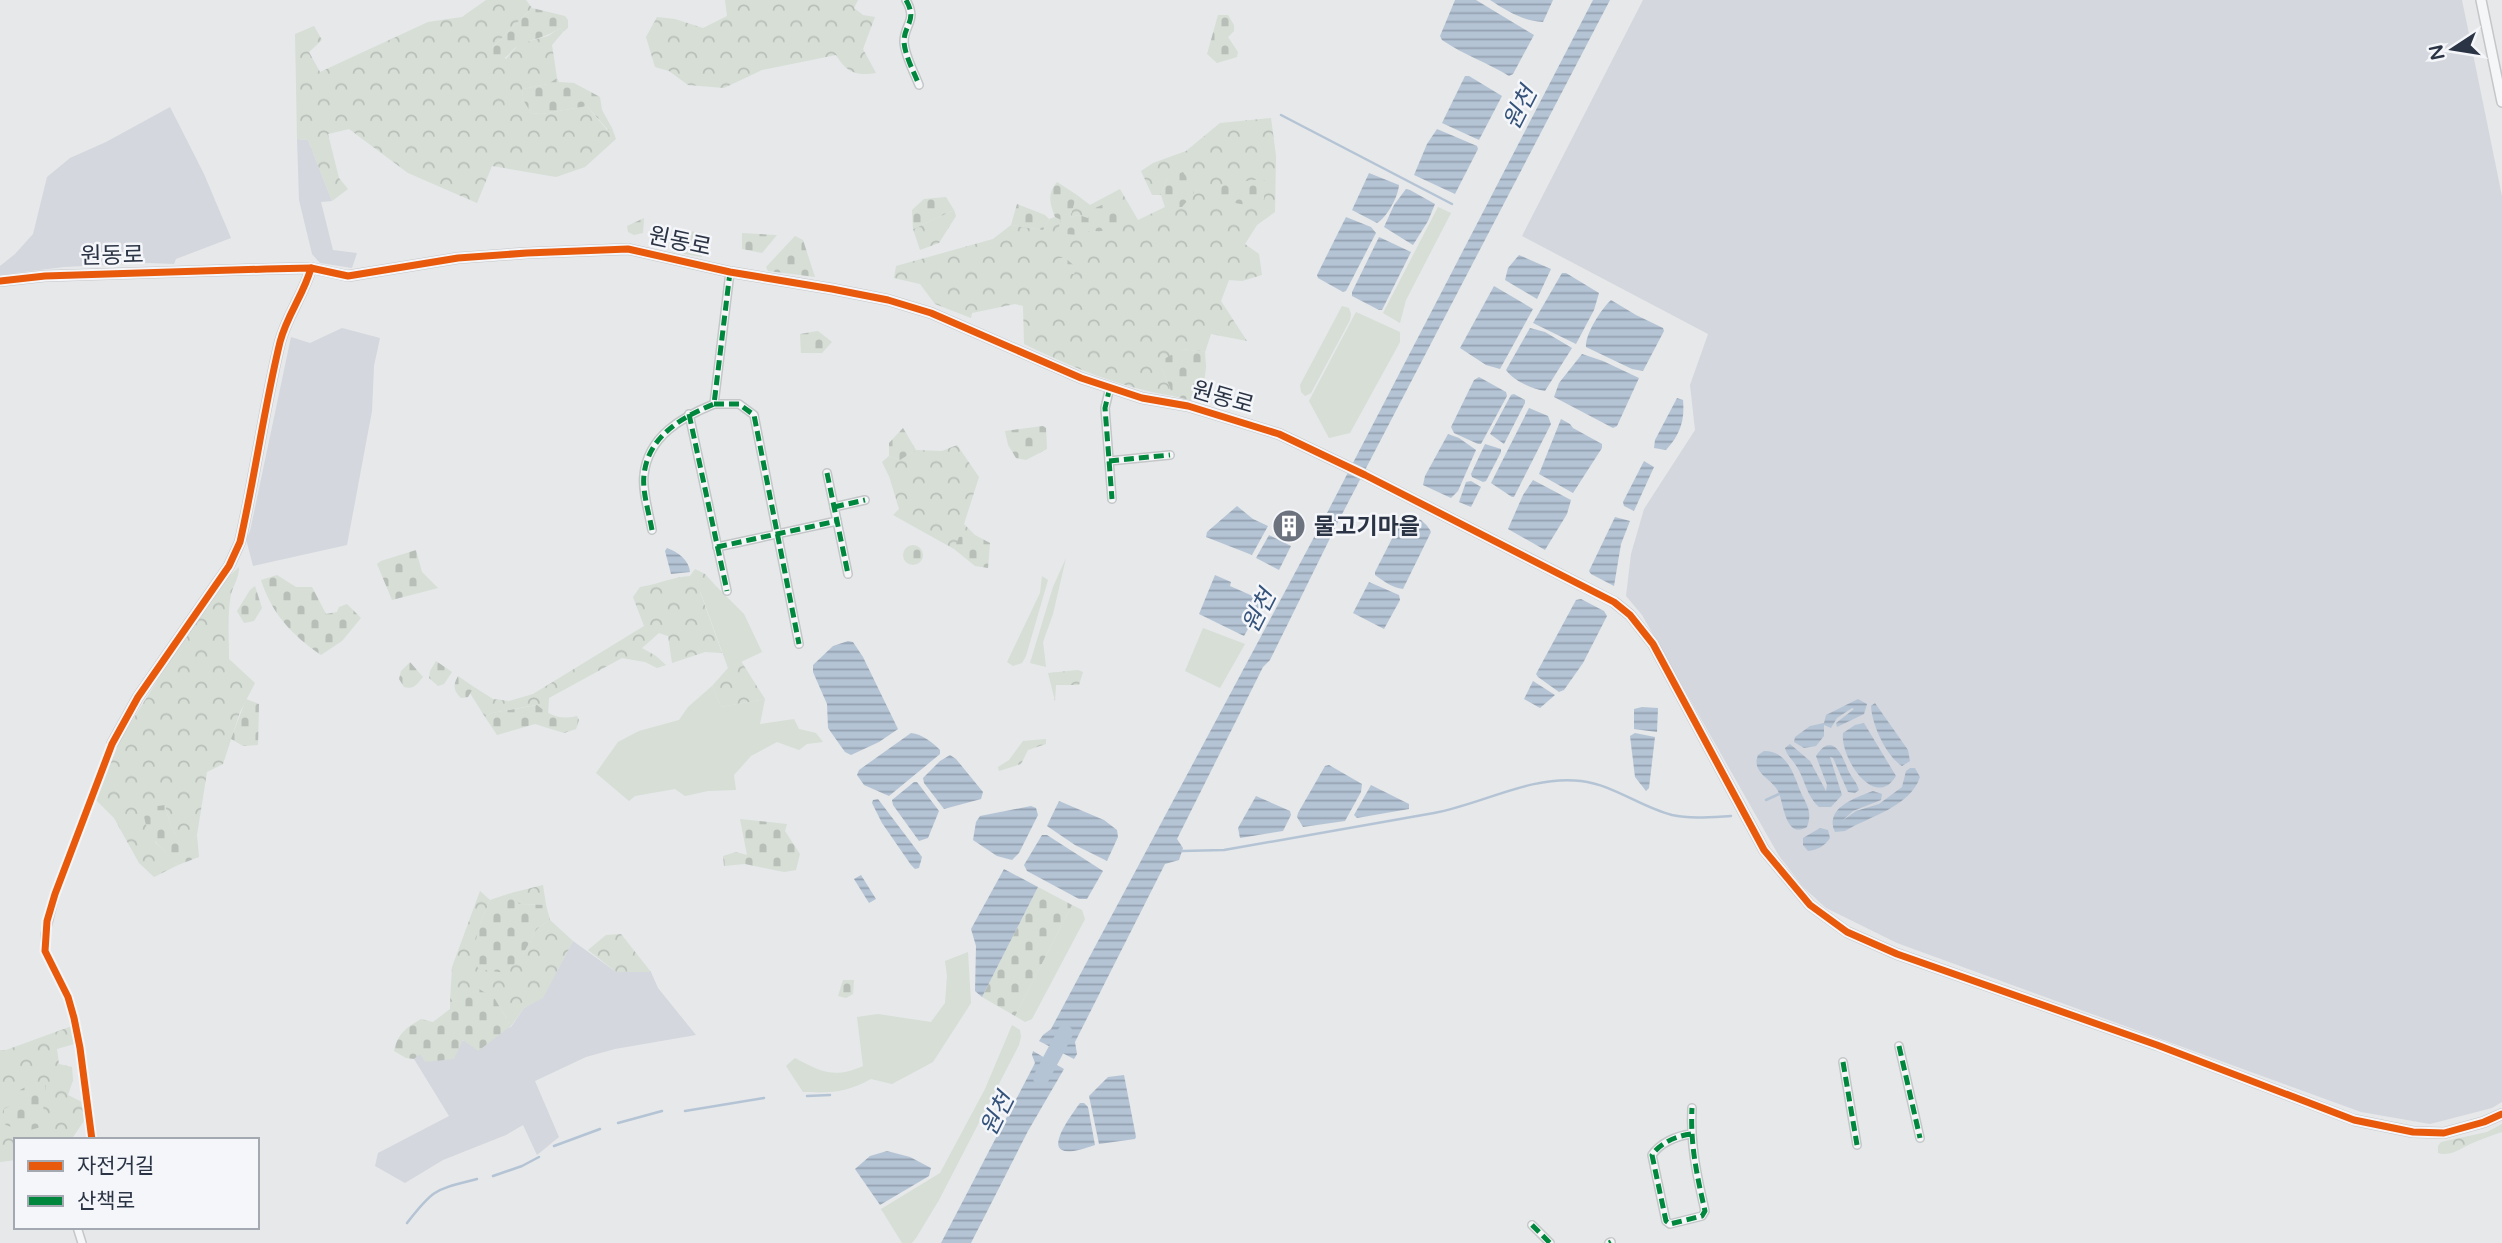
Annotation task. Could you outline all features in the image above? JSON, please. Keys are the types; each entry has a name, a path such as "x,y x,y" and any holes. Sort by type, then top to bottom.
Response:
{"street":[{"path":"906,0 912,10 912,19 904,41 919,85"},
{"path":"2481,0 2502,102"},
{"name":"원동로","path":"0,281 46,276 311,268 348,276 458,258 628,250 730,272 832,289 899,303 931,313 1081,378 1142,398 1188,406 1279,434 1340,462 1614,602 1630,615 1653,644 1764,850 1810,905 1847,932 1897,954 2157,1045 2354,1120 2413,1132 2437,1133 2484,1122 2502,1114"},
{"path":"92,1138 74,1017 68,997 46,951 45,936 55,894 112,744 138,697 229,566 240,542 281,340 295,304 306,288 311,268"},
{"path":"714,404 730,272"},
{"path":"1110,387 1105,408 1112,499"},
{"path":"652,530 643,477 647,461 664,432 690,414 714,404 739,404 754,415 799,644"},
{"path":"690,414 727,591"},
{"path":"1109,461 1170,455"},
{"path":"827,473 848,574"},
{"path":"834,507 865,500"},
{"path":"718,547 837,520"},
{"path":"1899,1046 1920,1138"},
{"path":"1843,1062 1857,1145"},
{"path":"1690,1134 1665,1142 1652,1155 1666,1220 1670,1224 1702,1216 1705,1211 1693,1159 1690,1134 1692,1108"},
{"path":"1532,1225 1550,1243"}],"shaded area":[{"path":"1643,0 2462,0 2502,196 2502,1102 2492,1108 2430,1124 2361,1112 1897,943 1826,908 1803,887 1779,856 1642,615 1626,596 1631,554 1644,509 1695,430 1690,385 1708,334 1522,236"},
{"path":"170,107 204,174 231,238 176,259 174,264 64,267 0,275 0,266 33,234 47,177 70,158 106,142"},
{"path":"297,139 308,140 332,201 321,202 333,250 357,253 352,268 320,263 312,254 299,200"},
{"path":"342,328 380,338 374,366 372,411 347,545 253,566 246,539 250,531 291,337 310,343"},
{"path":"573,941 616,972 651,972 658,988 696,1035 615,1049 586,1057 535,1081 559,1137 537,1155 523,1125 506,1135 443,1160 405,1183 375,1166 378,1153 449,1116 414,1059 420,1053 511,1027 524,1008 543,997"}],"green space":[{"path":"486,0 526,0 532,8 492,48 506,59 519,44 548,36 560,28 563,32 552,45 557,78 548,84 523,89 522,98 531,113 542,114 587,106 607,130 612,128 616,139 585,167 556,177 492,166 477,203 408,173 349,129 328,134 339,178 348,189 332,201 308,140 297,139 295,34 314,26 322,40 309,52 320,72 428,22 462,17"},
{"path":"725,0 858,0 854,8 863,15 875,17 863,49 876,73 853,72 844,66 836,55 762,70 724,88 688,85 669,71 655,67 646,37 657,17 675,19 703,28 727,16"},
{"path":"532,8 565,16 568,28 563,32 560,28 522,44 505,58 494,62 490,57 492,48"},
{"path":"1218,15 1228,15 1234,25 1234,31 1228,37 1238,52 1237,57 1217,63 1207,54"},
{"path":"557,78 559,82 574,83 600,97 602,110 612,128 608,130 587,106 542,114 531,113 522,98 523,89 548,84"},
{"path":"1271,118 1276,156 1275,212 1257,225 1245,244 1259,254 1262,275 1242,281 1229,280 1221,301 1247,341 1211,334 1205,352 1182,349 1162,368 1173,396 1097,376 1024,344 1023,306 1015,304 972,313 971,318 935,304 920,284 894,278 896,266 993,239 1011,225 1043,230 1049,219 1055,217 1080,228 1095,231 1103,230 1119,220 1117,209 1103,205 1088,218 1079,215 1070,217 1077,195 1090,205 1120,189 1138,220 1165,207 1182,207 1167,178 1161,195 1152,195 1141,171 1153,163 1186,151 1220,123"},
{"path":"1183,172 1194,193 1182,207 1165,207 1161,195 1167,178"},
{"path":"1265,180 1264,199 1258,207 1218,200 1216,191 1224,185"},
{"path":"1057,182 1077,195 1070,217 1079,215 1088,218 1095,208 1102,205 1112,206 1117,209 1123,226 1117,233 1083,230 1078,235 1058,230 1061,220 1055,217 1050,199"},
{"path":"946,197 954,210 913,229 912,210 924,199"},
{"path":"1017,204 1049,219 1043,230 1011,225"},
{"path":"1438,207 1451,213 1406,300 1400,323 1383,313"},
{"path":"954,210 956,216 939,243 920,250 913,229"},
{"path":"644,218 643,233 634,235 628,232 627,226"},
{"path":"675,229 702,233 706,240 702,257 672,252"},
{"path":"742,233 777,235 762,253 742,249"},
{"path":"795,236 803,240 815,277 768,271 766,267"},
{"path":"1059,258 1065,258 1076,267 1074,274 1063,274 1056,265"},
{"path":"1342,306 1349,308 1350,320 1311,393 1305,396 1300,385"},
{"path":"1356,312 1400,332 1400,342 1350,433 1329,438 1309,401"},
{"path":"818,331 832,342 822,353 801,353 800,334"},
{"path":"1182,349 1205,352 1202,403 1173,396 1162,368 1164,359"},
{"path":"1043,426 1046,428 1047,449 1026,460 1016,458 1008,445 1005,431"},
{"path":"903,428 916,450 900,460 889,456 889,443"},
{"path":"957,445 979,477 964,524 975,535 959,538 954,549 893,515 899,509 882,462 889,456 900,460 916,450 942,451"},
{"path":"975,535 990,543 988,568 975,566 954,549 959,537"},
{"path":"913,545 920,548 923,555 920,562 913,565 906,562 903,555 906,548"},
{"path":"416,550 422,572 438,588 392,600 377,564"},
{"path":"1066,558 1053,614 1043,642 1046,667 1030,663 1053,587"},
{"path":"239,567 230,602 229,659 255,683 240,712 223,764 207,772 197,835 188,844 175,833 165,805 155,842 178,865 154,877 139,863 114,818 96,800 120,740 177,649 226,579"},
{"path":"695,569 705,574 716,586 700,592 722,653 705,652 672,663 668,636 659,633 642,648 666,665 657,668 645,662 622,658 549,698 548,714 536,705 492,713 485,717 470,693 474,687 493,699 509,701 533,694 644,626 633,597 640,587 690,576"},
{"path":"277,575 296,587 312,587 326,614 337,612 339,607 347,604 361,618 342,641 321,655 284,623 271,603 261,580"},
{"path":"1042,576 1048,580 1026,656 1022,663 1013,666 1007,662 1040,593"},
{"path":"255,586 262,608 254,621 244,623 237,611"},
{"path":"716,586 744,614 762,652 728,668 700,591"},
{"path":"1203,628 1245,644 1220,688 1185,671"},
{"path":"436,661 452,672 444,684 438,686 429,678"},
{"path":"741,661 765,699 721,707 712,686 728,668"},
{"path":"410,662 423,677 415,686 407,688 399,679 401,671"},
{"path":"1078,670 1083,672 1079,685 1056,685 1055,701 1048,673"},
{"path":"458,676 474,687 468,697 461,698 455,690"},
{"path":"712,686 721,707 765,699 760,724 794,719 799,729 816,733 823,742 807,744 799,750 777,742 751,756 734,775 736,790 708,791 685,796 675,789 635,796 629,801 596,773 618,742 639,731 679,720 688,707"},
{"path":"246,699 259,704 258,745 243,746 231,739"},
{"path":"537,705 556,716 577,716 579,720 576,729 564,733 535,724 497,735 485,717 492,713"},
{"path":"1046,739 1046,744 1028,750 1021,764 999,771 998,767 1009,760 1023,741"},
{"path":"165,805 172,828 178,837 188,843 197,835 199,857 178,865 154,840 146,825 144,808"},
{"path":"740,819 787,824 785,831 800,854 796,870 784,872 745,864 724,866 723,856 736,852 747,855"},
{"path":"543,885 546,905 518,904 511,893"},
{"path":"1038,887 1072,905 1015,1016 982,997"},
{"path":"480,891 490,900 480,924 523,954 537,929 550,920 573,941 543,998 524,1008 511,1026 495,999 450,1002 452,967"},
{"path":"511,893 519,904 546,905 550,920 537,929 523,954 506,973 479,969 471,959 480,924 490,900"},
{"path":"1072,905 1082,910 1085,919 1032,1019 1025,1022 1015,1016"},
{"path":"621,934 651,972 616,972 588,950 606,935"},
{"path":"968,952 971,1003 933,1062 892,1084 871,1079 838,1091 803,1092 786,1066 795,1058 813,1067 836,1073 863,1066 857,1017 878,1014 931,1022 945,1003 945,961"},
{"path":"843,980 854,980 853,994 846,998 838,996"},
{"path":"476,987 495,999 511,1026 478,1051 463,1040 454,1059 425,1062 420,1054 414,1059 394,1051 400,1035 407,1028 421,1019 433,1022 450,1009 450,1002 462,1001"},
{"path":"1012,1025 1020,1030 1019,1045 939,1200 912,1243 902,1243 881,1209 940,1173 985,1089"},
{"path":"72,1026 74,1044 57,1049 59,1064 72,1067 73,1080 68,1095 82,1102 86,1118 72,1138 14,1138 14,1160 0,1162 0,1050"},
{"path":"31,1084 46,1085 41,1127 23,1132 4,1124 4,1109 16,1103 20,1090"},
{"path":"2502,1124 2502,1132 2453,1153 2438,1153 2441,1142 2487,1132"}],"water":[{"path":"1455,0 1476,0 1534,35 1513,74 1509,76 1442,40 1440,36"},
{"path":"1490,0 1553,0 1543,22 1522,18"},
{"path":"1593,0 1610,0 1339,520 1270,660 1263,667 1177,839 1183,848 1179,860 1165,864 1075,1042 1077,1054 1074,1059 1039,1041 1051,1029 1327,513"},
{"path":"1465,76 1502,96 1479,140 1442,123"},
{"path":"1437,129 1477,146 1478,149 1455,194 1414,175 1427,144"},
{"path":"1369,173 1399,185 1391,206 1377,223 1352,210"},
{"path":"1406,189 1435,204 1413,245 1384,227 1394,205"},
{"path":"1346,217 1371,227 1376,233 1346,291 1343,292 1317,275"},
{"path":"1379,237 1411,252 1382,310 1352,296"},
{"path":"1519,255 1551,269 1537,299 1505,280 1508,268"},
{"path":"1562,273 1599,293 1594,310 1576,344 1533,323"},
{"path":"1494,286 1533,309 1500,369 1486,365 1460,348"},
{"path":"1611,300 1663,328 1664,331 1643,371 1632,369 1586,347 1588,335"},
{"path":"1530,328 1545,332 1572,348 1545,391 1524,384 1506,370"},
{"path":"1582,354 1639,378 1617,426 1613,428 1554,397 1559,383"},
{"path":"1479,377 1506,392 1507,396 1481,444 1454,433 1451,427 1474,380"},
{"path":"1514,394 1525,400 1525,403 1504,444 1490,434"},
{"path":"1677,398 1683,400 1682,421 1678,433 1666,450 1654,448 1655,440"},
{"path":"1529,408 1548,416 1551,424 1512,497 1491,483"},
{"path":"1561,419 1602,444 1573,493 1539,474"},
{"path":"1448,434 1476,450 1458,491 1451,498 1423,485 1425,476"},
{"path":"1485,444 1501,449 1501,452 1483,482 1471,474"},
{"path":"1644,461 1654,467 1634,511 1624,506 1623,502"},
{"path":"1533,480 1571,500 1567,514 1545,550 1508,529"},
{"path":"1471,481 1481,487 1471,507 1459,502 1466,482"},
{"path":"1237,506 1253,519 1268,526 1252,555 1206,537 1207,532"},
{"path":"1404,515 1420,519 1431,532 1403,589 1385,582 1375,575 1375,572"},
{"path":"1615,517 1630,521 1621,544 1614,586 1589,571"},
{"path":"1269,535 1291,546 1279,570 1256,558"},
{"path":"667,548 682,557 690,572 671,574 665,551"},
{"path":"1215,575 1231,582 1230,586 1264,601 1244,636 1199,614"},
{"path":"1369,582 1399,595 1400,600 1384,629 1353,613"},
{"path":"1581,599 1604,611 1607,616 1583,663 1564,690 1559,692 1536,674 1576,600"},
{"path":"853,642 863,657 898,729 879,742 851,755 845,752 828,728 827,704 813,672 813,665 833,646"},
{"path":"1533,681 1555,695 1540,708 1524,699"},
{"path":"1858,699 1867,704 1864,714 1837,727 1836,723 1854,709 1852,708 1837,718 1831,728 1824,725 1824,736 1816,746 1804,748 1794,742 1795,737 1810,726 1824,723 1826,715"},
{"path":"1875,703 1908,750 1910,761 1902,766 1885,748 1877,731 1871,706"},
{"path":"1658,708 1657,732 1634,729 1634,709"},
{"path":"1864,723 1896,776 1888,785 1878,788 1860,777 1847,755 1844,743 1843,733"},
{"path":"911,733 931,742 940,750 940,754 889,796 864,785 857,775 859,770"},
{"path":"1635,733 1655,737 1649,788 1646,791 1635,777 1630,736"},
{"path":"1790,744 1810,761 1826,791 1827,785 1816,756 1827,745 1832,745 1843,758 1859,790 1855,793 1848,792 1833,758 1830,757 1842,795 1831,807 1819,807 1786,751 1785,748"},
{"path":"1764,751 1779,755 1793,773 1809,810 1807,827 1794,829 1786,818 1775,786 1759,771 1758,755"},
{"path":"950,755 983,792 981,799 944,809 923,778"},
{"path":"1329,765 1362,784 1361,792 1345,821 1303,827 1297,817 1298,813 1325,766"},
{"path":"1915,768 1920,777 1908,796 1845,831 1835,832 1833,824 1837,810 1873,791 1882,794 1881,800 1853,811 1842,821 1856,811 1879,804 1902,787 1906,771"},
{"path":"917,782 939,811 928,838 919,841 892,800"},
{"path":"1371,785 1409,804 1409,809 1357,818 1354,815"},
{"path":"1256,796 1290,811 1291,815 1283,831 1240,838 1238,828"},
{"path":"878,799 922,857 919,868 915,869 911,865 882,823 872,803"},
{"path":"1059,801 1104,820 1117,830 1118,837 1107,861 1075,845 1047,826"},
{"path":"1031,806 1036,808 1038,815 1019,853 1012,860 997,856 973,840 976,822 980,816"},
{"path":"1820,828 1828,830 1830,838 1815,850 1808,851 1803,845 1803,838"},
{"path":"1042,835 1047,835 1103,871 1087,899 1079,899 1027,871 1024,865"},
{"path":"1004,869 1038,887 982,997 975,991 976,946 971,929"},
{"path":"861,875 876,899 869,903 854,879"},
{"path":"1033,1051 1064,1069 1028,1131 971,1243 941,1243 1035,1063"},
{"path":"1124,1075 1136,1137 1099,1144 1089,1096 1108,1077"},
{"path":"1080,1103 1088,1107 1095,1145 1065,1151 1059,1148 1058,1142"},
{"path":"887,1151 910,1157 931,1168 929,1176 880,1205 855,1169 870,1156"}],"waterway":[{"path":"1281,115 1452,204"},
{"path":"1182,851 1224,850 1434,813 1525,786 1562,780 1593,783 1672,815 1731,816"},
{"path":"1766,800 1779,794"},
{"name":"원천","path":"1041,1078 1065,1033"},
{"path":"807,1096 830,1095"},
{"path":"685,1111 764,1098"},
{"path":"618,1123 662,1111"},
{"path":"554,1146 600,1129"},
{"path":"493,1176 539,1157"},
{"path":"407,1223 436,1192 477,1179"}],"marked path":[{"path":"906,0 911,18 904,42 919,85"},
{"path":"652,530 644,488 647,461 652,449 668,430 690,415 714,404 730,272"},
{"path":"1110,387 1105,408 1112,499"},
{"path":"714,404 739,404 754,415 799,644"},
{"path":"689,414 727,591"},
{"path":"1109,461 1170,455"},
{"path":"827,473 848,574"},
{"path":"834,507 865,500"},
{"path":"717,547 837,521"},
{"path":"1899,1046 1920,1138"},
{"path":"1843,1062 1857,1145"},
{"path":"1691,1134 1669,1141 1652,1155 1666,1221 1670,1224 1702,1216 1705,1211 1693,1147 1692,1108"},
{"path":"1532,1225 1550,1243"}],"cycle path":[{"path":"0,281 45,276 311,268 348,276 458,258 628,249 730,272 888,300 931,313 1081,378 1142,398 1188,406 1279,434 1614,602 1630,615 1653,644 1764,850 1810,905 1847,932 1897,954 2157,1045 2354,1120 2413,1132 2444,1133 2502,1114"},
{"path":"92,1138 74,1018 68,997 45,951 47,921 112,744 138,697 229,566 240,542 280,342 311,268"}],"place":[{"name":"물고기마을","path":"1289,526"}]}
